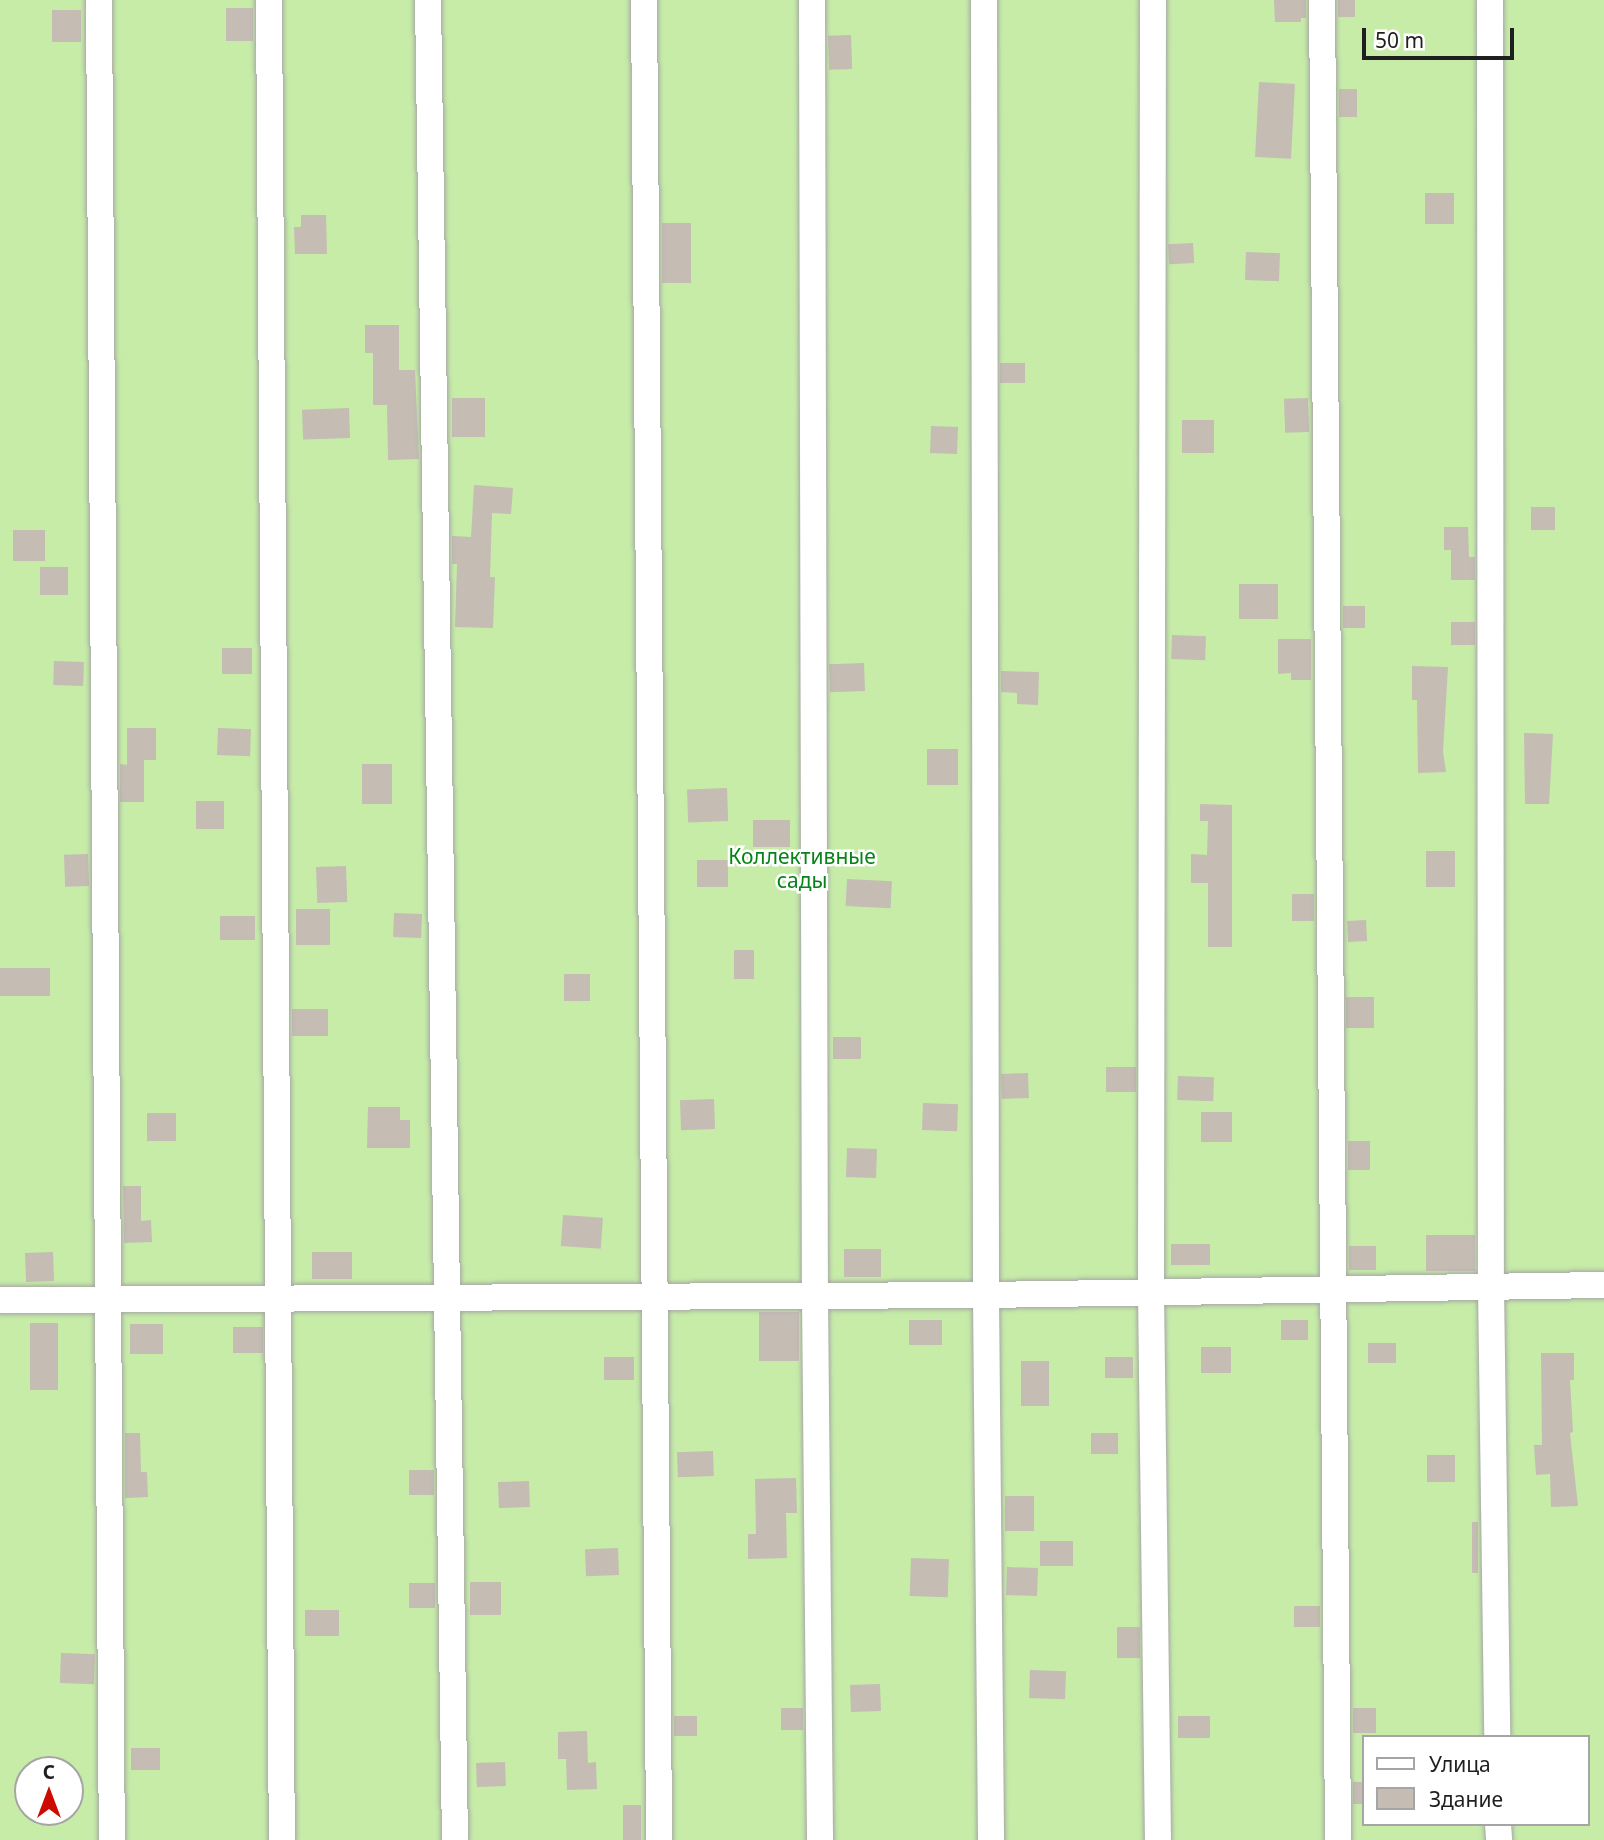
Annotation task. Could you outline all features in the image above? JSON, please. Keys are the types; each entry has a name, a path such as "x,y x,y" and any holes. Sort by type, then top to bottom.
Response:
{"street":[{"path":"99,0 106,1299 112,1840"},
{"path":"269,0 276,1298 282,1840"},
{"path":"428,0 455,1840"},
{"path":"644,0 659,1840"},
{"path":"812,0 815,1295 820,1840"},
{"path":"984,0 986,1295 991,1840"},
{"path":"1153,0 1151,1293 1158,1840"},
{"path":"1322,0 1331,1291 1338,1840"},
{"path":"1490,0 1491,1287 1497,1735"},
{"path":"0,1300 986,1295 1604,1285"}],"green space":[{"name":"Коллективные сады","path":"0,0 1604,0 1604,1840 0,1840"}],"building":[{"path":"1274,0 1306,0 1306,18 1301,18 1301,22 1275,22"},
{"path":"1338,0 1355,0 1355,17 1338,17"},
{"path":"226,8 253,8 253,41 226,41"},
{"path":"52,10 81,10 81,42 52,42"},
{"path":"851,35 852,69 829,70 828,36"},
{"path":"1259,82 1295,84 1291,159 1255,157"},
{"path":"1339,89 1357,89 1357,117 1339,117"},
{"path":"1425,193 1454,193 1454,224 1425,224"},
{"path":"301,215 326,215 327,254 295,254 294,227 301,227"},
{"path":"662,223 691,223 691,283 662,283"},
{"path":"1193,243 1194,263 1169,264 1168,244"},
{"path":"1246,252 1280,253 1279,281 1245,280"},
{"path":"365,325 399,325 399,370 415,370 419,459 388,460 387,405 373,405 373,353 365,353"},
{"path":"1000,363 1025,363 1025,383 1000,383"},
{"path":"452,398 485,398 485,437 452,437"},
{"path":"1308,398 1309,432 1285,433 1284,399"},
{"path":"349,408 350,438 303,440 302,410"},
{"path":"1182,420 1214,420 1214,453 1182,453"},
{"path":"931,426 958,427 957,454 930,453"},
{"path":"474,485 513,488 511,514 492,513 490,577 495,577 493,628 455,627 457,564 452,564 452,536 471,537"},
{"path":"1531,507 1555,507 1555,530 1531,530"},
{"path":"1444,527 1468,527 1469,557 1475,557 1475,580 1451,580 1451,550 1444,550"},
{"path":"13,530 45,530 45,561 13,561"},
{"path":"40,567 68,567 68,595 40,595"},
{"path":"1239,584 1278,584 1278,619 1239,619"},
{"path":"1343,606 1365,606 1365,628 1343,628"},
{"path":"1451,622 1475,622 1475,645 1451,645"},
{"path":"1172,635 1206,636 1205,660 1171,659"},
{"path":"1278,639 1311,639 1311,680 1291,680 1291,673 1278,674"},
{"path":"222,648 252,648 252,674 222,674"},
{"path":"54,661 84,662 83,686 53,685"},
{"path":"864,663 865,691 830,692 829,664"},
{"path":"1412,666 1448,667 1443,752 1446,772 1418,773 1417,700 1412,700"},
{"path":"1001,671 1039,672 1038,705 1017,704 1017,693 1001,692"},
{"path":"127,728 156,728 156,760 144,760 144,802 120,802 120,764 127,765"},
{"path":"218,728 251,729 250,756 217,755"},
{"path":"1524,733 1553,734 1549,804 1525,804"},
{"path":"927,749 958,749 958,785 927,785"},
{"path":"362,764 392,764 392,804 362,804"},
{"path":"727,788 728,821 688,822 687,789"},
{"path":"196,801 224,801 224,829 196,829"},
{"path":"1200,804 1232,805 1232,947 1208,947 1208,883 1191,883 1191,854 1207,855 1208,821 1200,821"},
{"path":"753,820 790,820 790,847 753,847"},
{"path":"1426,851 1455,851 1455,887 1426,887"},
{"path":"88,854 89,886 65,887 64,855"},
{"path":"697,860 728,860 728,887 697,887"},
{"path":"346,866 347,902 317,903 316,867"},
{"path":"847,879 892,881 891,908 846,906"},
{"path":"1292,894 1314,894 1314,921 1292,921"},
{"path":"296,909 330,909 330,945 296,945"},
{"path":"394,913 422,914 421,938 393,937"},
{"path":"220,916 255,916 255,940 220,940"},
{"path":"1366,920 1367,941 1348,942 1347,921"},
{"path":"734,950 754,950 754,979 734,979"},
{"path":"0,968 50,968 50,996 0,996"},
{"path":"564,974 590,974 590,1001 564,1001"},
{"path":"1346,997 1374,997 1374,1028 1346,1028"},
{"path":"292,1009 328,1009 328,1036 292,1036"},
{"path":"833,1037 861,1037 861,1059 833,1059"},
{"path":"1106,1067 1136,1067 1136,1092 1106,1092"},
{"path":"1028,1073 1029,1098 1002,1099 1001,1074"},
{"path":"1178,1076 1214,1077 1213,1101 1177,1100"},
{"path":"714,1099 715,1129 681,1130 680,1100"},
{"path":"923,1103 958,1104 957,1131 922,1130"},
{"path":"368,1107 400,1107 400,1120 410,1120 410,1148 367,1148"},
{"path":"1201,1112 1232,1112 1232,1142 1201,1142"},
{"path":"147,1113 176,1113 176,1141 147,1141"},
{"path":"1348,1141 1370,1141 1370,1170 1348,1170"},
{"path":"847,1148 877,1149 876,1178 846,1177"},
{"path":"123,1186 141,1186 141,1221 151,1220 152,1242 124,1243"},
{"path":"563,1215 603,1218 601,1249 561,1246"},
{"path":"1426,1235 1475,1235 1475,1271 1426,1271"},
{"path":"1171,1244 1210,1244 1210,1265 1171,1265"},
{"path":"1349,1246 1376,1246 1376,1270 1349,1270"},
{"path":"844,1249 881,1249 881,1277 844,1277"},
{"path":"53,1252 54,1281 26,1282 25,1253"},
{"path":"312,1252 352,1252 352,1279 312,1279"},
{"path":"759,1312 799,1312 799,1361 759,1361"},
{"path":"909,1320 942,1320 942,1345 909,1345"},
{"path":"1281,1320 1308,1320 1308,1340 1281,1340"},
{"path":"30,1323 58,1323 58,1390 30,1390"},
{"path":"130,1324 163,1324 163,1354 130,1354"},
{"path":"233,1327 263,1327 263,1353 233,1353"},
{"path":"1368,1343 1396,1343 1396,1363 1368,1363"},
{"path":"1201,1347 1231,1347 1231,1373 1201,1373"},
{"path":"1541,1353 1574,1353 1574,1380 1570,1380 1573,1432 1570,1433 1578,1506 1551,1507 1550,1474 1536,1475 1534,1445 1542,1445"},
{"path":"604,1357 634,1357 634,1380 604,1380"},
{"path":"1105,1357 1133,1357 1133,1378 1105,1378"},
{"path":"1021,1361 1049,1361 1049,1406 1021,1406"},
{"path":"125,1433 140,1433 141,1472 147,1472 148,1497 125,1498"},
{"path":"1091,1433 1118,1433 1118,1454 1091,1454"},
{"path":"713,1451 714,1476 678,1477 677,1452"},
{"path":"1427,1455 1455,1455 1455,1482 1427,1482"},
{"path":"409,1470 434,1470 434,1495 409,1495"},
{"path":"796,1478 797,1513 786,1513 787,1558 748,1559 748,1534 756,1534 755,1479"},
{"path":"529,1481 530,1507 499,1508 498,1482"},
{"path":"1005,1496 1034,1496 1034,1531 1005,1531"},
{"path":"1472,1522 1478,1522 1478,1573 1472,1573"},
{"path":"1040,1541 1073,1541 1073,1566 1040,1566"},
{"path":"618,1548 619,1575 586,1576 585,1549"},
{"path":"911,1558 949,1559 948,1597 910,1596"},
{"path":"1007,1567 1038,1568 1037,1596 1006,1595"},
{"path":"470,1582 501,1582 501,1615 470,1615"},
{"path":"409,1583 435,1583 435,1608 409,1608"},
{"path":"1294,1606 1320,1606 1320,1627 1294,1627"},
{"path":"305,1610 339,1610 339,1636 305,1636"},
{"path":"1117,1627 1140,1627 1140,1658 1117,1658"},
{"path":"61,1653 95,1654 94,1684 60,1683"},
{"path":"1030,1670 1066,1671 1065,1699 1029,1698"},
{"path":"880,1684 881,1711 851,1712 850,1685"},
{"path":"781,1708 803,1708 803,1730 781,1730"},
{"path":"1353,1708 1376,1708 1376,1733 1353,1733"},
{"path":"674,1716 697,1716 697,1736 674,1736"},
{"path":"1178,1716 1210,1716 1210,1738 1178,1738"},
{"path":"587,1731 588,1763 596,1762 597,1789 567,1790 566,1759 558,1759 558,1732"},
{"path":"131,1748 160,1748 160,1770 131,1770"},
{"path":"505,1762 506,1786 477,1787 476,1763"},
{"path":"1353,1782 1362,1782 1362,1804 1353,1804"},
{"path":"623,1805 641,1805 641,1840 623,1840"}]}
